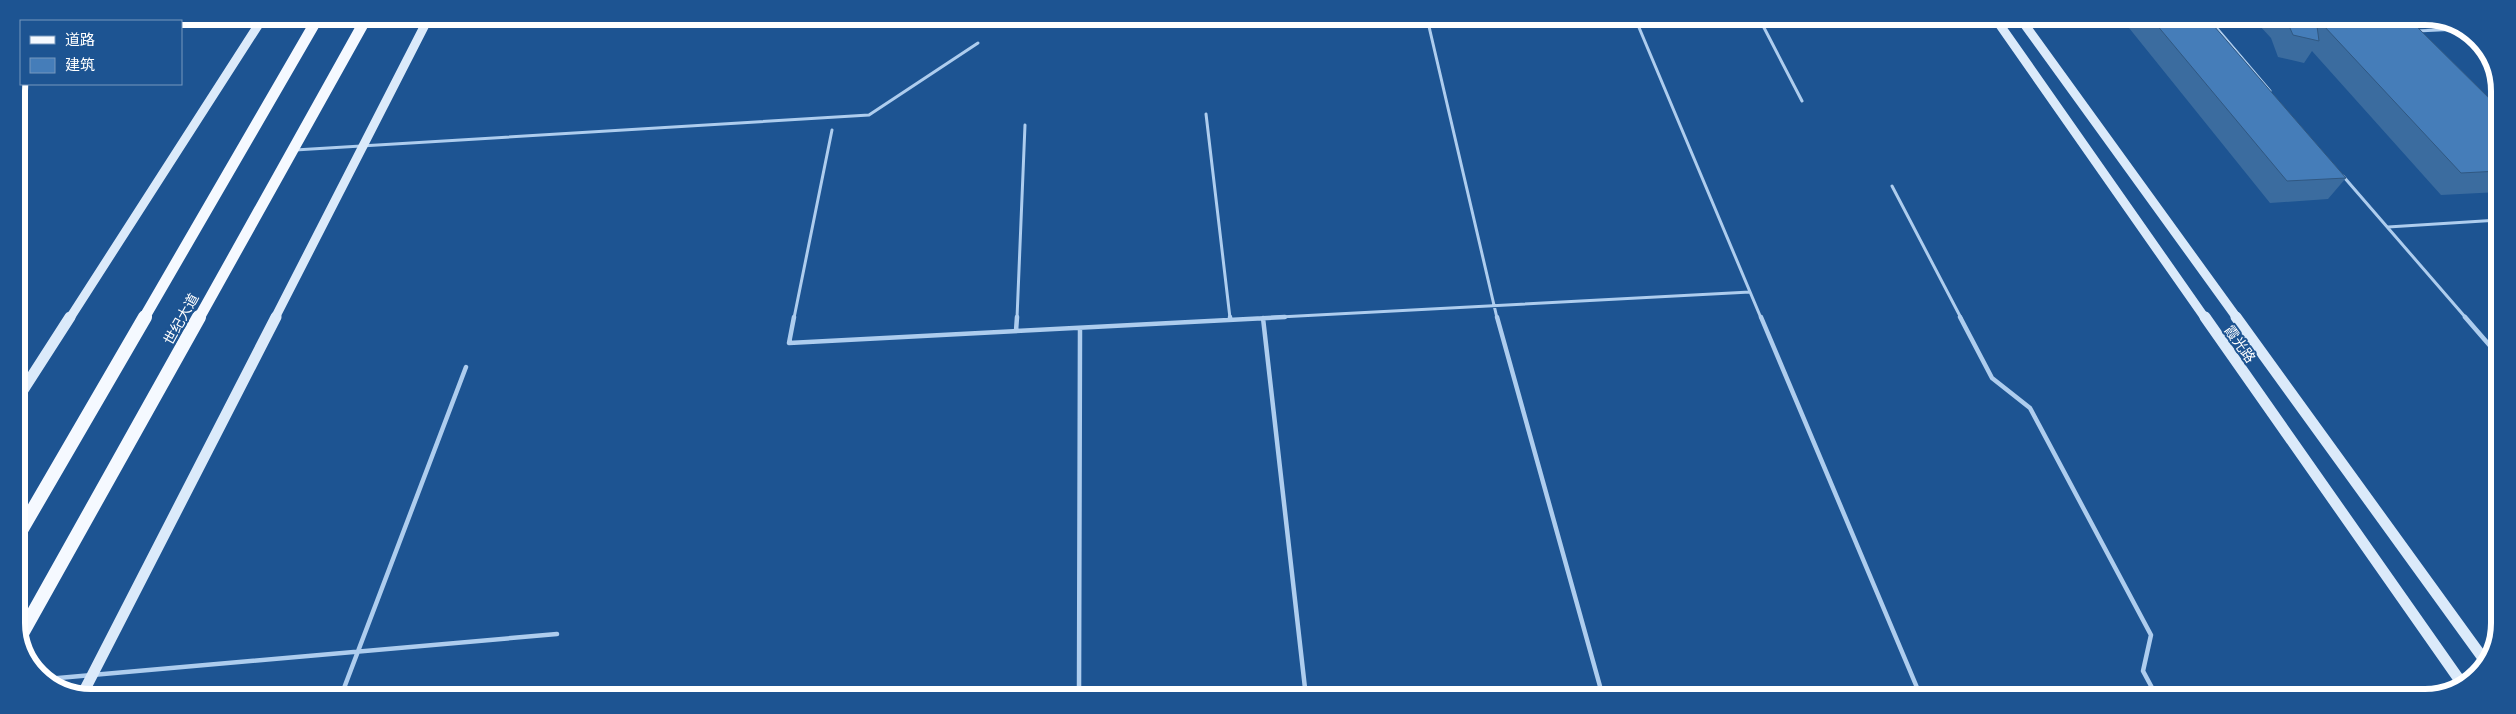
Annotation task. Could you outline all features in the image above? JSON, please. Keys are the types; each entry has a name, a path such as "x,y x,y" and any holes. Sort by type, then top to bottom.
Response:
{"main road":[{"path":"25,523 314,25"},
{"name":"世纪大道","path":"25,628 362,25"}],"street":[{"path":"25,387 258,25"},
{"path":"85,688 425,25"},
{"name":"霞光路","path":"2000,25 2459,679"},
{"name":"霞光路","path":"2025,25 2482,656"}],"lane":[{"path":"1429,25 1494,306 1601,689"},
{"path":"1638,25 1918,689"},
{"path":"1763,25 1802,101"},
{"path":"2214,25 2272,93"},
{"path":"2419,38 2413,31 2449,29"},
{"path":"293,150 869,115 978,43"},
{"path":"1206,114 1230,320"},
{"path":"1016,331 1025,125"},
{"path":"832,130 790,343 1750,292"},
{"path":"2343,175 2491,347"},
{"path":"1892,186 1992,378 2030,408 2151,635 2143,671 2152,689"},
{"path":"2388,227 2491,221"},
{"path":"1263,318 1305,689"},
{"path":"1079,689 1080,328"},
{"path":"343,689 466,367"},
{"path":"55,678 557,634"}],"building":[{"path":"2157,25 2213,25 2346,178 2287,181"},
{"path":"2289,25 2415,25 2491,100 2491,171 2461,173 2324,26 2317,26 2319,41 2293,35"}]}
